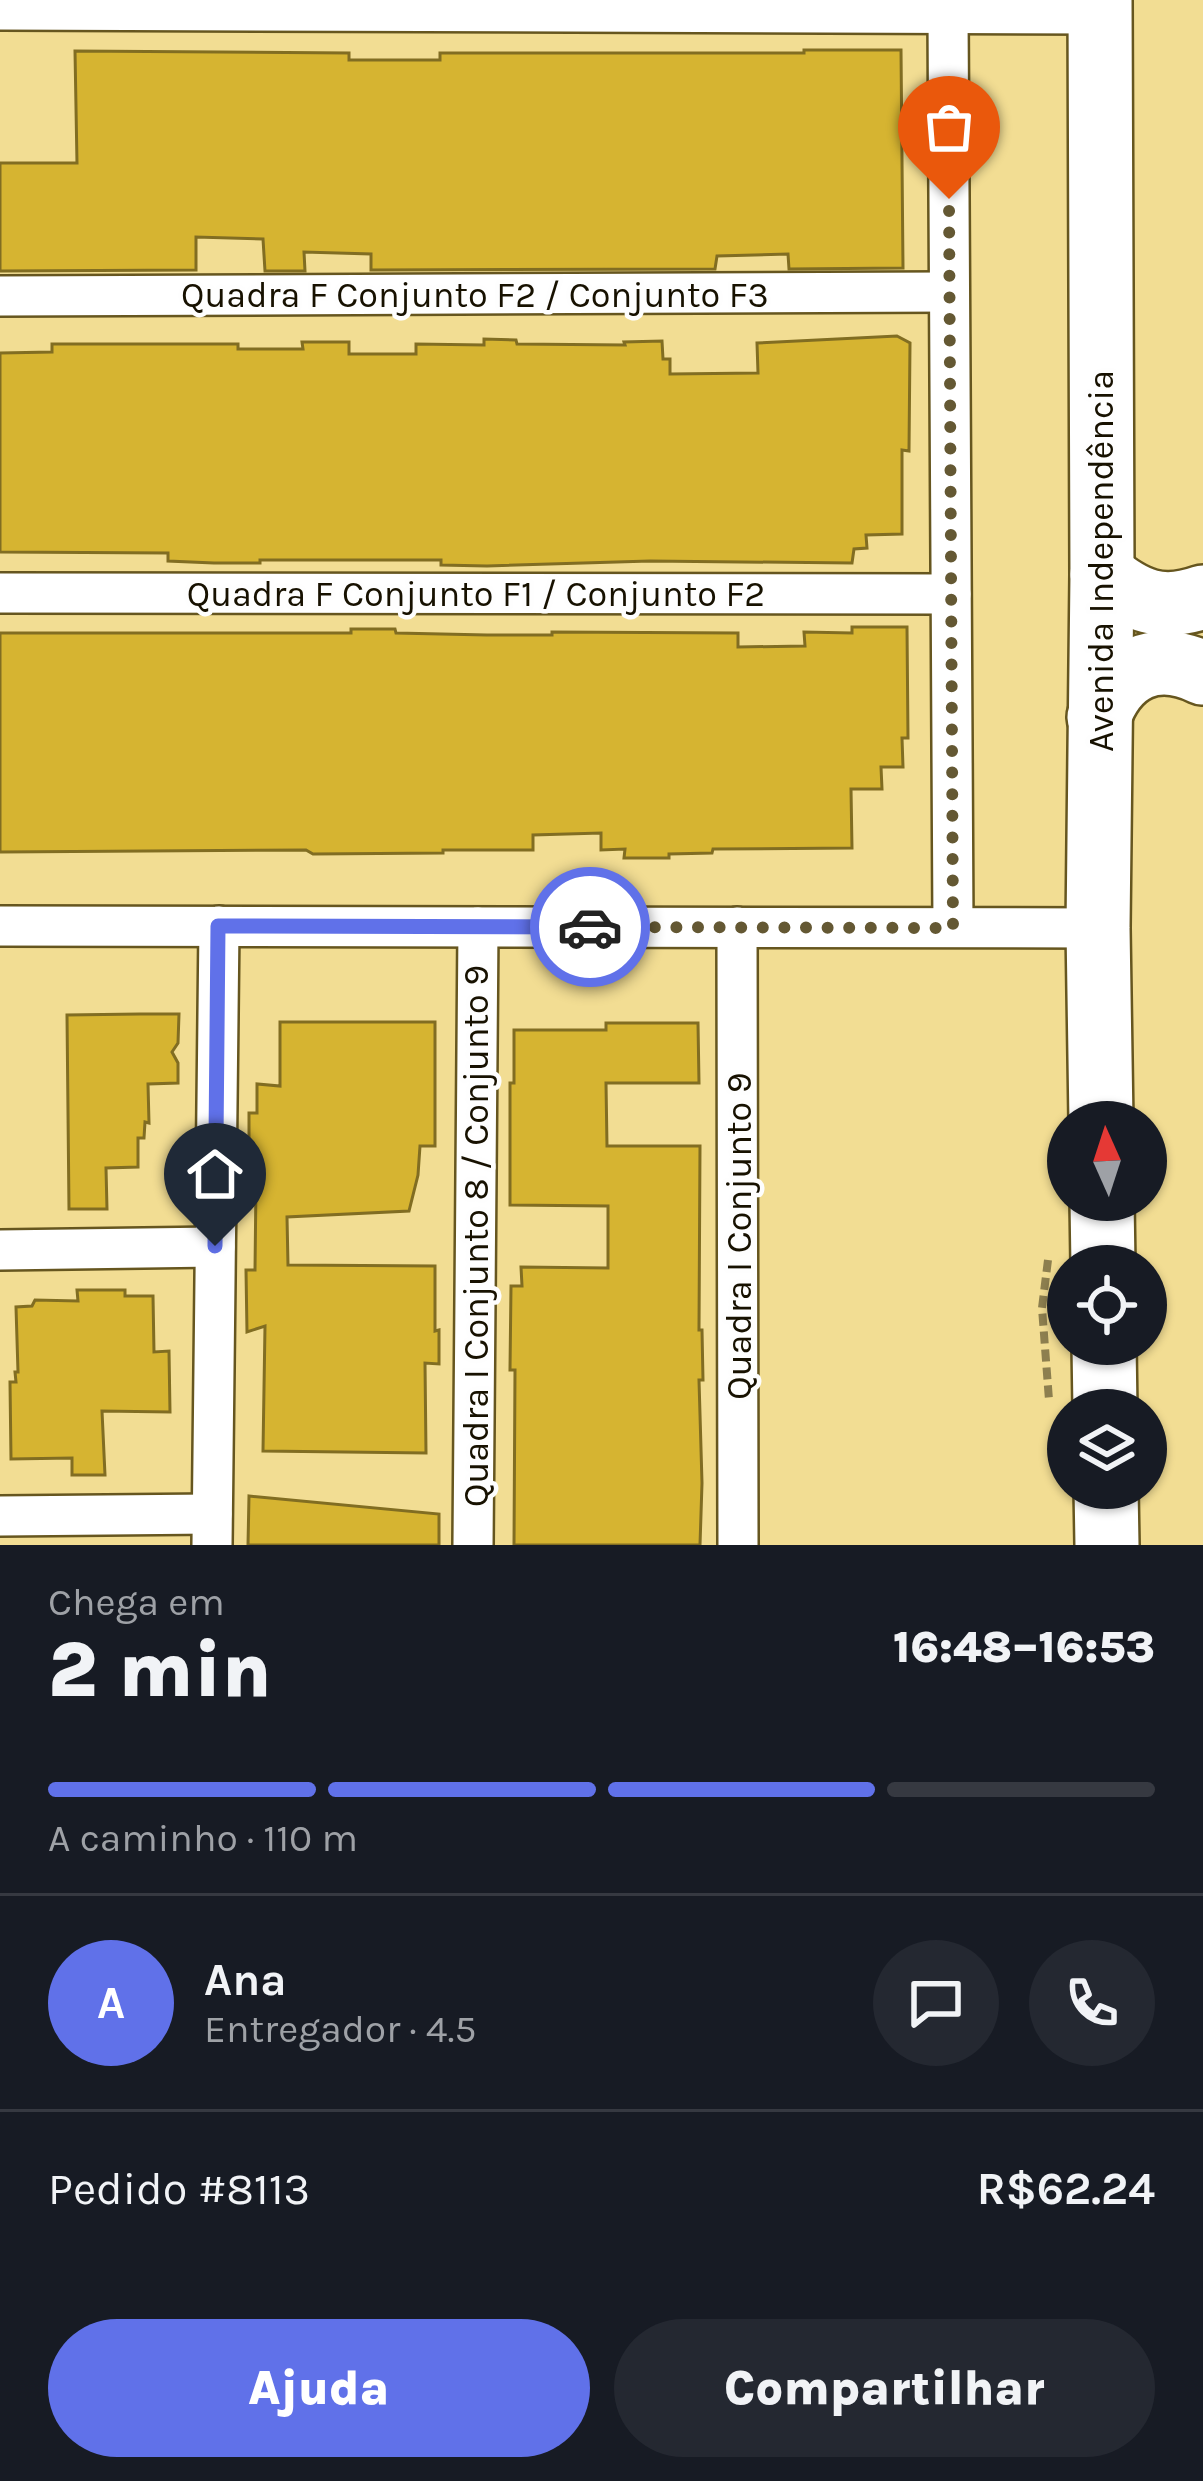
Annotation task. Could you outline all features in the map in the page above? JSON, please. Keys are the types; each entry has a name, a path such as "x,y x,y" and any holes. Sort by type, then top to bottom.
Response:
{"main road":[{"name":"Avenida Independência","path":"1100,7 1101,1101"},
{"path":"1102,574 1125,593 1153,603 1182,604 1203,597"},
{"path":"1099,717 1107,696 1122,678 1142,667 1164,662 1186,665 1203,674"},
{"path":"1106,1509 1107,1545"}],"street":[{"path":"0,10 824,6 948,13 1100,7"},
{"path":"948,13 953,928"},
{"name":"Quadra F Conjunto F2 / Conjunto F3","path":"0,296 949,292"},
{"name":"Quadra F Conjunto F1 / Conjunto F2","path":"0,592 951,594"},
{"path":"0,926 1098,928"},
{"path":"0,1516 212,1529 218,926"},
{"name":"Quadra I Conjunto 8 / Conjunto 9","path":"473,1545 478,927"},
{"name":"Quadra I Conjunto 9","path":"737,927 738,1545"},
{"path":"0,1250 215,1246"}],"building":[{"path":"901,50 903,268 789,269 788,254 717,256 715,269 371,270 371,254 304,252 305,271 265,271 263,239 196,237 196,270 0,271 0,163 77,163 75,51 349,53 349,60 440,60 440,53"},
{"path":"897,336 910,343 902,534 866,535 867,548 854,549 852,563 214,563 168,561 168,553 0,552 0,353 52,352 52,344 238,344 238,349 303,349 302,342 349,342 349,354 416,354 416,344 484,345 484,339 516,340 517,344 662,341 670,374 758,373 757,343"},
{"path":"852,627 907,627 908,738 902,738 903,767 881,767 882,789 851,789 852,848 713,849 712,853 669,854 669,858 624,858 625,849 601,850 601,833 533,835 533,850 443,853 0,852 0,633 395,629 396,633 487,635 738,633 738,647 805,646 804,632 852,633"},
{"path":"179,1014 178,1043 172,1052 178,1063 178,1083 148,1084 149,1123 145,1122 144,1138 138,1138 138,1167 106,1168 107,1209 69,1209 67,1015"},
{"path":"280,1022 435,1022 435,1146 420,1146 409,1211 287,1217 288,1265 435,1266 439,1364 425,1363 426,1453 263,1451 265,1326 247,1332 246,1270 255,1270 256,1184 249,1184 249,1113 257,1113 257,1084 280,1086"},
{"path":"606,1023 698,1023 699,1083 606,1083 607,1146 700,1146 700,1545 514,1545 511,1286 522,1286 521,1267 608,1268 608,1206 510,1205 514,1030 606,1030"},
{"path":"77,1290 125,1290 125,1296 153,1296 154,1352 169,1351 170,1412 102,1411 105,1475 72,1475 72,1458 11,1459 10,1382 16,1382 18,1372 16,1307 32,1306 35,1300 78,1301"},
{"path":"249,1496 439,1514 439,1545 248,1545"}],"way so far":[{"path":"590,927 953,928 949,199"}],"route":[{"path":"215,1246 218,926 590,927"}]}
